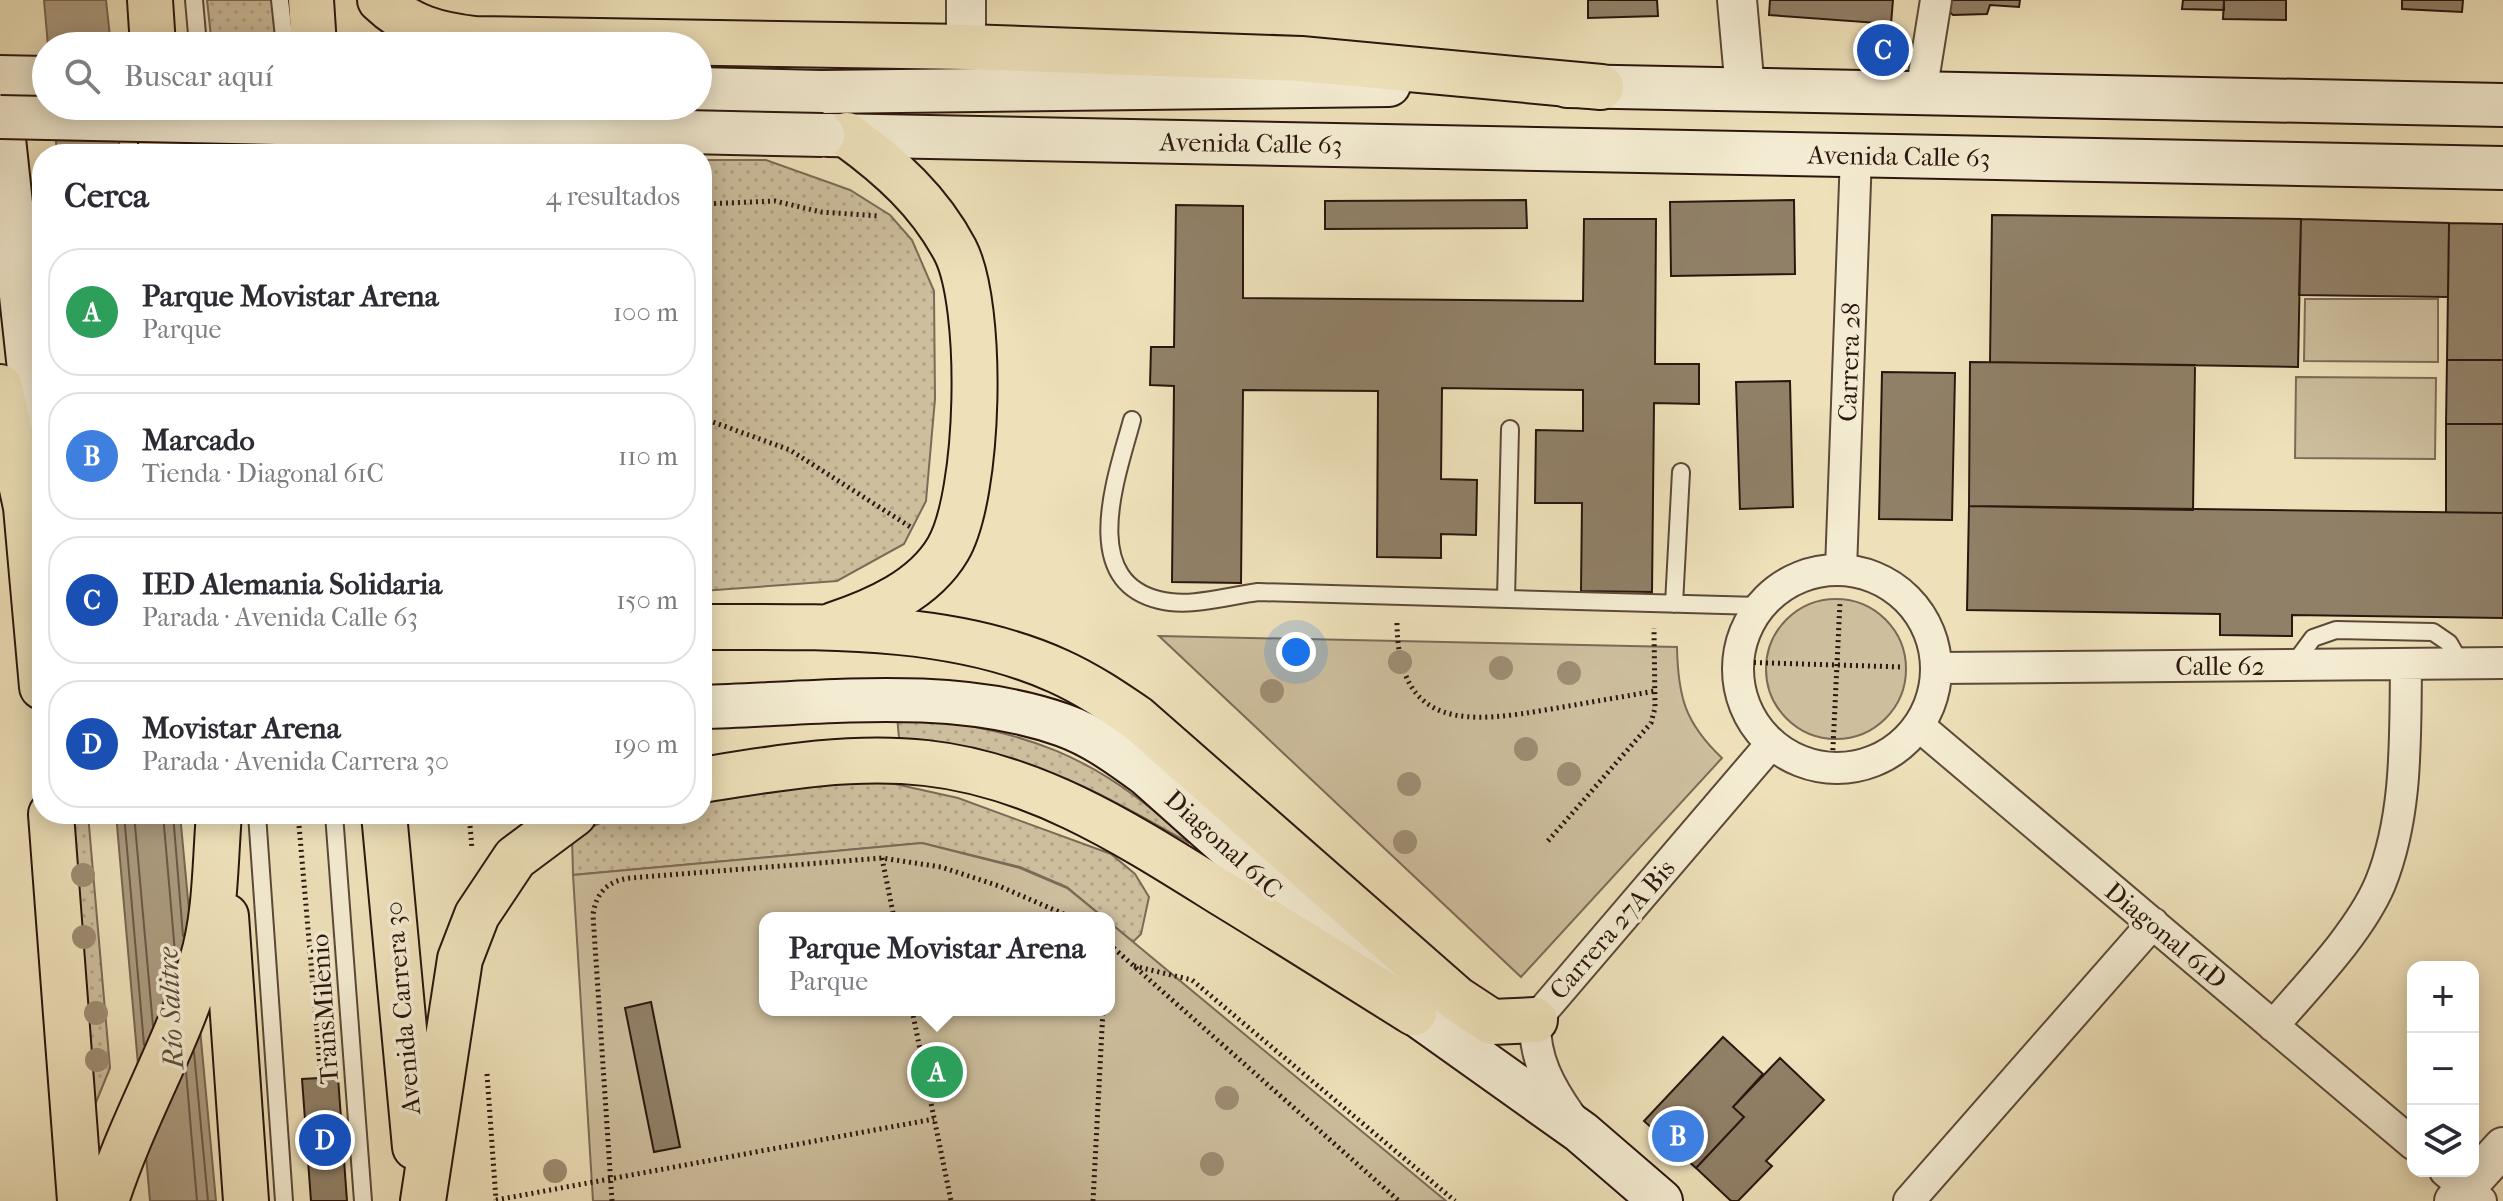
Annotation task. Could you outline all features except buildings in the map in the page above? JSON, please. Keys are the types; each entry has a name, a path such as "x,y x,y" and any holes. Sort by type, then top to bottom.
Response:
{"highway":[{"path":"150,0 152,32"},
{"path":"311,0 313,32"},
{"path":"380,0 416,26 431,32"},
{"path":"712,43 966,47 1301,59 1601,87"},
{"path":"159,120 161,144"},
{"path":"319,120 321,144"},
{"path":"826,627 863,615 896,598 925,575 947,550 966,502 972,441 971,306 956,252 931,211 904,181 835,135"},
{"path":"0,387 26,507 32,574"},
{"path":"712,627 826,627 978,645 1021,657 1093,688 1137,718 1457,999 1492,1022 1535,1020"},
{"path":"712,779 846,761 926,763 991,775 1057,799 1116,827 1414,1013"},
{"path":"52,824 80,1201"},
{"path":"111,1186 203,957 218,824"},
{"path":"220,824 246,1201"},
{"name":"Avenida Carrera 30","path":"385,824 421,1201"},
{"path":"421,1201 460,959 477,915 515,858 561,824"}],"main road":[{"path":"0,77 32,78"},
{"path":"712,89 821,92 1305,84 2503,105"},
{"path":"0,102 32,399"},
{"name":"Avenida Calle 63","path":"0,117 32,118"},
{"name":"Avenida Calle 63","path":"139,120 2503,168"},
{"name":"Diagonal 61C","path":"712,707 948,702 1009,710 1064,725 1112,749 1147,775 1414,1013 1581,1132 1661,1201"}],"street":[{"path":"966,0 966,47"},
{"path":"1737,0 1745,90"},
{"path":"1921,93 1936,0"},
{"name":"Carrera 28","path":"1841,569 1856,155"},
{"path":"1841,569 1871,575 1898,590 1918,611 1932,638 1937,668 1932,698 1919,726 1881,758 1857,766 1832,768 1789,757 1771,744 1751,721 1739,692 1736,662 1743,632 1759,606 1782,585 1810,572 1841,569"},
{"name":"Calle 62","path":"1937,668 2503,663"},
{"path":"2273,1026 2335,955 2380,884 2397,819 2405,765 2406,665"},
{"name":"Diagonal 61D","path":"1919,726 2407,1139"},
{"name":"Carrera 27A Bis","path":"1581,1132 1543,1071 1534,1044 1535,1020 1771,744"},
{"path":"1909,1201 2153,923"},
{"path":"2461,1190 2503,1147"}],"lane":[{"path":"194,0 197,32"},
{"path":"280,0 283,32"},
{"path":"204,120 206,144"},
{"path":"293,120 296,144"},
{"path":"1132,420 1112,498 1108,531 1115,563 1131,585 1143,594 1170,601 1258,592 1759,606"},
{"path":"1506,599 1510,429"},
{"path":"1674,604 1681,472"},
{"path":"2293,665 2313,638 2336,630 2433,632 2449,643 2461,664"},
{"name":"TransMilenio","path":"258,824 284,1201"},
{"name":"TransMilenio","path":"335,824 363,1201"}],"path":[{"path":"712,204 775,201 821,212 871,216 931,211"},
{"path":"712,422 790,450 947,550"},
{"path":"1832,768 1841,569"},
{"path":"1397,596 1397,645 1405,677 1431,706 1451,716 1470,719 1501,717 1655,691"},
{"path":"1548,841 1644,735 1655,708 1654,603"},
{"path":"1736,662 1937,668"},
{"path":"299,824 321,1078"},
{"path":"882,858 893,912"},
{"path":"612,1201 593,915 600,893 618,880 882,858 955,872 999,886 1059,912"},
{"path":"1115,949 1399,1201"},
{"path":"1134,966 1192,980 1455,1201"},
{"path":"913,1016 951,1201"},
{"path":"1093,1201 1103,1016"},
{"path":"496,1200 934,1119"}],"shaded area":[{"path":"207,0 272,0 275,32 210,32"},
{"path":"712,160 766,160 850,190 890,215 912,240 934,291 935,399 926,501 904,544 837,581 712,590"},
{"path":"2305,299 2438,299 2438,362 2304,361"},
{"path":"2296,377 2436,378 2435,459 2295,458"},
{"path":"1836,599 1863,604 1886,619 1901,642 1906,669 1901,696 1886,719 1863,734 1836,739 1809,734 1786,719 1771,696 1766,669 1771,642 1786,619 1809,604"},
{"path":"1159,636 1677,647 1679,681 1686,708 1700,733 1722,758 1521,977"},
{"path":"897,716 982,728 1056,751 1090,767 1123,788 1189,843 1103,796 1052,774 987,755 899,738"},
{"path":"886,782 958,798 1111,854 1135,874 1149,897 1141,934 1133,942 1115,927 1115,912 1097,912 1067,887 1020,867 922,843 573,875 572,837 598,824 712,824 712,796"},
{"path":"70,824 89,824 110,1068 90,1117"},
{"path":"922,843 1020,868 1067,888 1097,912 759,912 759,1016 1115,1016 1115,927 1446,1201 593,1201 573,875"}],"water":[{"path":"44,0 106,0 109,32 47,32"},
{"path":"54,120 117,120 119,144 56,144"},
{"name":"Río Salitre","path":"117,824 181,824 216,1201 150,1201"}],"place":[{"name":"IED Alemania Solidaria","path":"1883,50"},
{"name":"Parque Movistar Arena","path":"937,1072"},
{"name":"Marcado","path":"1678,1136"},
{"name":"Movistar Arena","path":"325,1140"}]}
